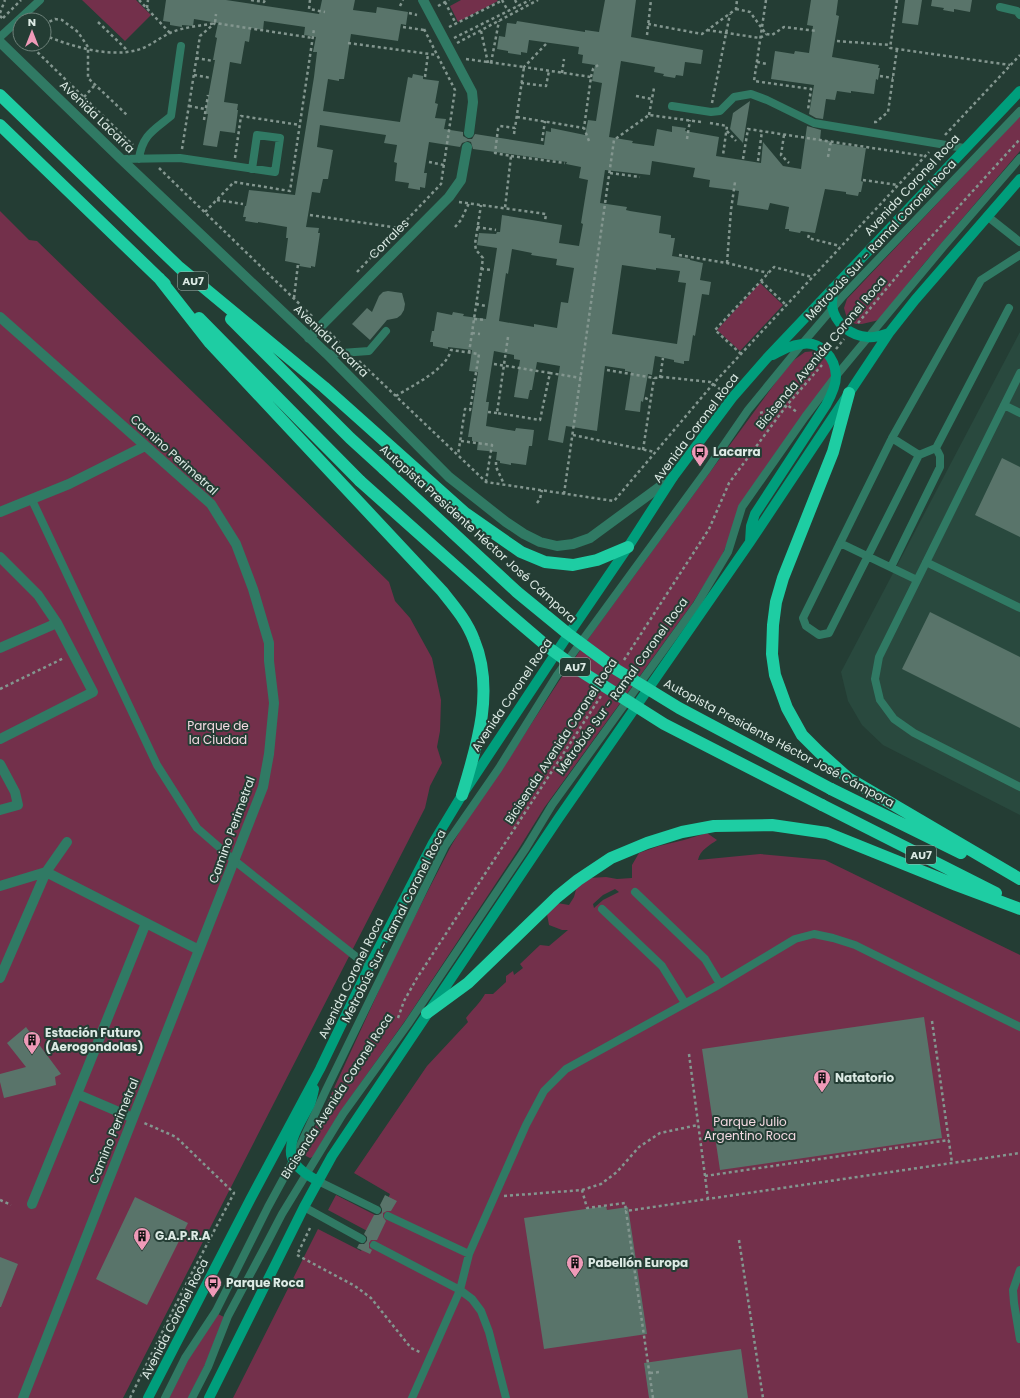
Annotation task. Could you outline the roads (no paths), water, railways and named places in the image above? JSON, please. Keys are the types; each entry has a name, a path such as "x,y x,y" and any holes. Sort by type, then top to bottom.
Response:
{"highway":[{"name":"Autopista Presidente Héctor José Cámpora","path":"0,95 179,267 350,438 451,532 567,634 617,670 679,708 831,789 1020,880"},
{"name":"AU7","path":"0,125 159,278 360,481 549,648 608,689 664,724 1020,905"},
{"path":"179,267 324,387 465,513 521,552 545,562 573,565 597,560 628,547"},
{"path":"159,278 210,343 442,591 462,616 474,639 481,660 484,688 482,716 462,795"},
{"path":"849,393 833,452 783,578 776,602 772,625 772,654 775,675 787,708 802,735 848,778 1020,880"},
{"path":"427,1013 468,983 557,897 578,880 611,858 647,842 682,832 714,826 772,825 826,833 1020,909"}],"main road":[{"name":"Avenida Coronel Roca","path":"148,1398 251,1198 320,1069 369,968 433,843 462,795 564,640 628,547 673,477 732,398 766,358 964,148 1020,91"},
{"path":"209,1398 304,1207 332,1156 427,1013 558,819 750,542 890,333 915,300 1020,179"},
{"path":"833,288 832,307 842,326 850,332 869,338 890,333"},
{"path":"750,542 751,526 755,514 826,405 831,395 836,376 830,356 818,346 802,344 791,346 766,358"},
{"path":"318,1181 306,1175 293,1161 291,1145 310,1103 320,1069"}],"street":[{"path":"423,0 472,92 473,102 469,133"},
{"name":"Avenida Lacarra","path":"0,42 327,354 449,477 506,522 524,534 540,542 557,546 573,544 590,538 673,477"},
{"name":"Corrales","path":"309,338 449,197 462,180 468,147"},
{"name":"Camino Perimetral","path":"0,318 211,504 236,544 253,589 270,644 274,703 270,754 263,787 23,1398"},
{"path":"0,512 69,484 145,446"},
{"path":"0,557 38,595 57,623 93,692 0,739"},
{"path":"0,648 57,623"},
{"path":"0,764 15,792 18,804 0,810"},
{"path":"0,978 4,962 46,872 67,842"},
{"path":"0,886 46,872 200,950"},
{"path":"32,1204 146,923"},
{"path":"77,1094 133,1118"}],"lane":[{"path":"0,37 40,0"},
{"path":"1000,7 1016,10 1020,15"},
{"path":"139,155 144,140 151,131 170,116 181,46"},
{"path":"672,106 711,112 720,111 734,97 751,94 767,100 814,123 964,148"},
{"name":"Metrobús Sur - Ramal Coronel Roca","path":"165,1398 185,1358 216,1311 268,1207 293,1161 445,846 499,768 557,675 706,471 748,410 832,307 1020,111"},
{"path":"121,159 139,155 150,159 180,158 252,169 275,172 280,138 257,135 252,169"},
{"name":"Metrobús Sur - Ramal Coronel Roca","path":"192,1398 208,1367 228,1316 282,1214 343,1114 526,848 552,804 697,604 728,552 742,507 805,417 836,376 944,246 1020,158"},
{"path":"987,216 1020,242"},
{"path":"1009,308 936,448 919,455 829,634 819,634 806,626 803,618 892,438 981,280 1020,254"},
{"path":"327,354 369,351 386,331"},
{"path":"1020,373 878,657 875,679 880,700 894,719 914,733 1020,788"},
{"path":"1004,405 1020,413"},
{"path":"892,438 919,455"},
{"path":"890,567 940,467 940,456 936,448"},
{"path":"32,500 157,765 197,828 235,861 369,968"},
{"path":"840,543 917,580"},
{"path":"926,562 1020,608"},
{"path":"635,892 705,959 720,984"},
{"path":"602,909 662,966 685,1003"},
{"path":"412,1398 460,1290 469,1254 526,1125 544,1091 566,1069 720,984 789,942 814,934 833,938 855,946 1020,1027"},
{"path":"318,1181 377,1210"},
{"path":"304,1207 362,1239"},
{"path":"388,1216 469,1254"},
{"path":"374,1245 460,1290 472,1299 481,1311 489,1332 506,1398"},
{"path":"1020,1270 1013,1290 1020,1339"}],"place":[{"name":"Lacarra","path":"700,467"},
{"name":"Estación Futuro (Aerogondolas)","path":"32,1055"},
{"name":"Natatorio","path":"822,1093"},
{"name":"G.A.P.R.A","path":"142,1251"},
{"name":"Pabellón Europa","path":"575,1278"},
{"name":"Parque Roca","path":"213,1298"}],"park label":[{"name":"Parque de la Ciudad","path":"218,733"},
{"name":"Parque Julio Argentino Roca","path":"750,1129"}]}
